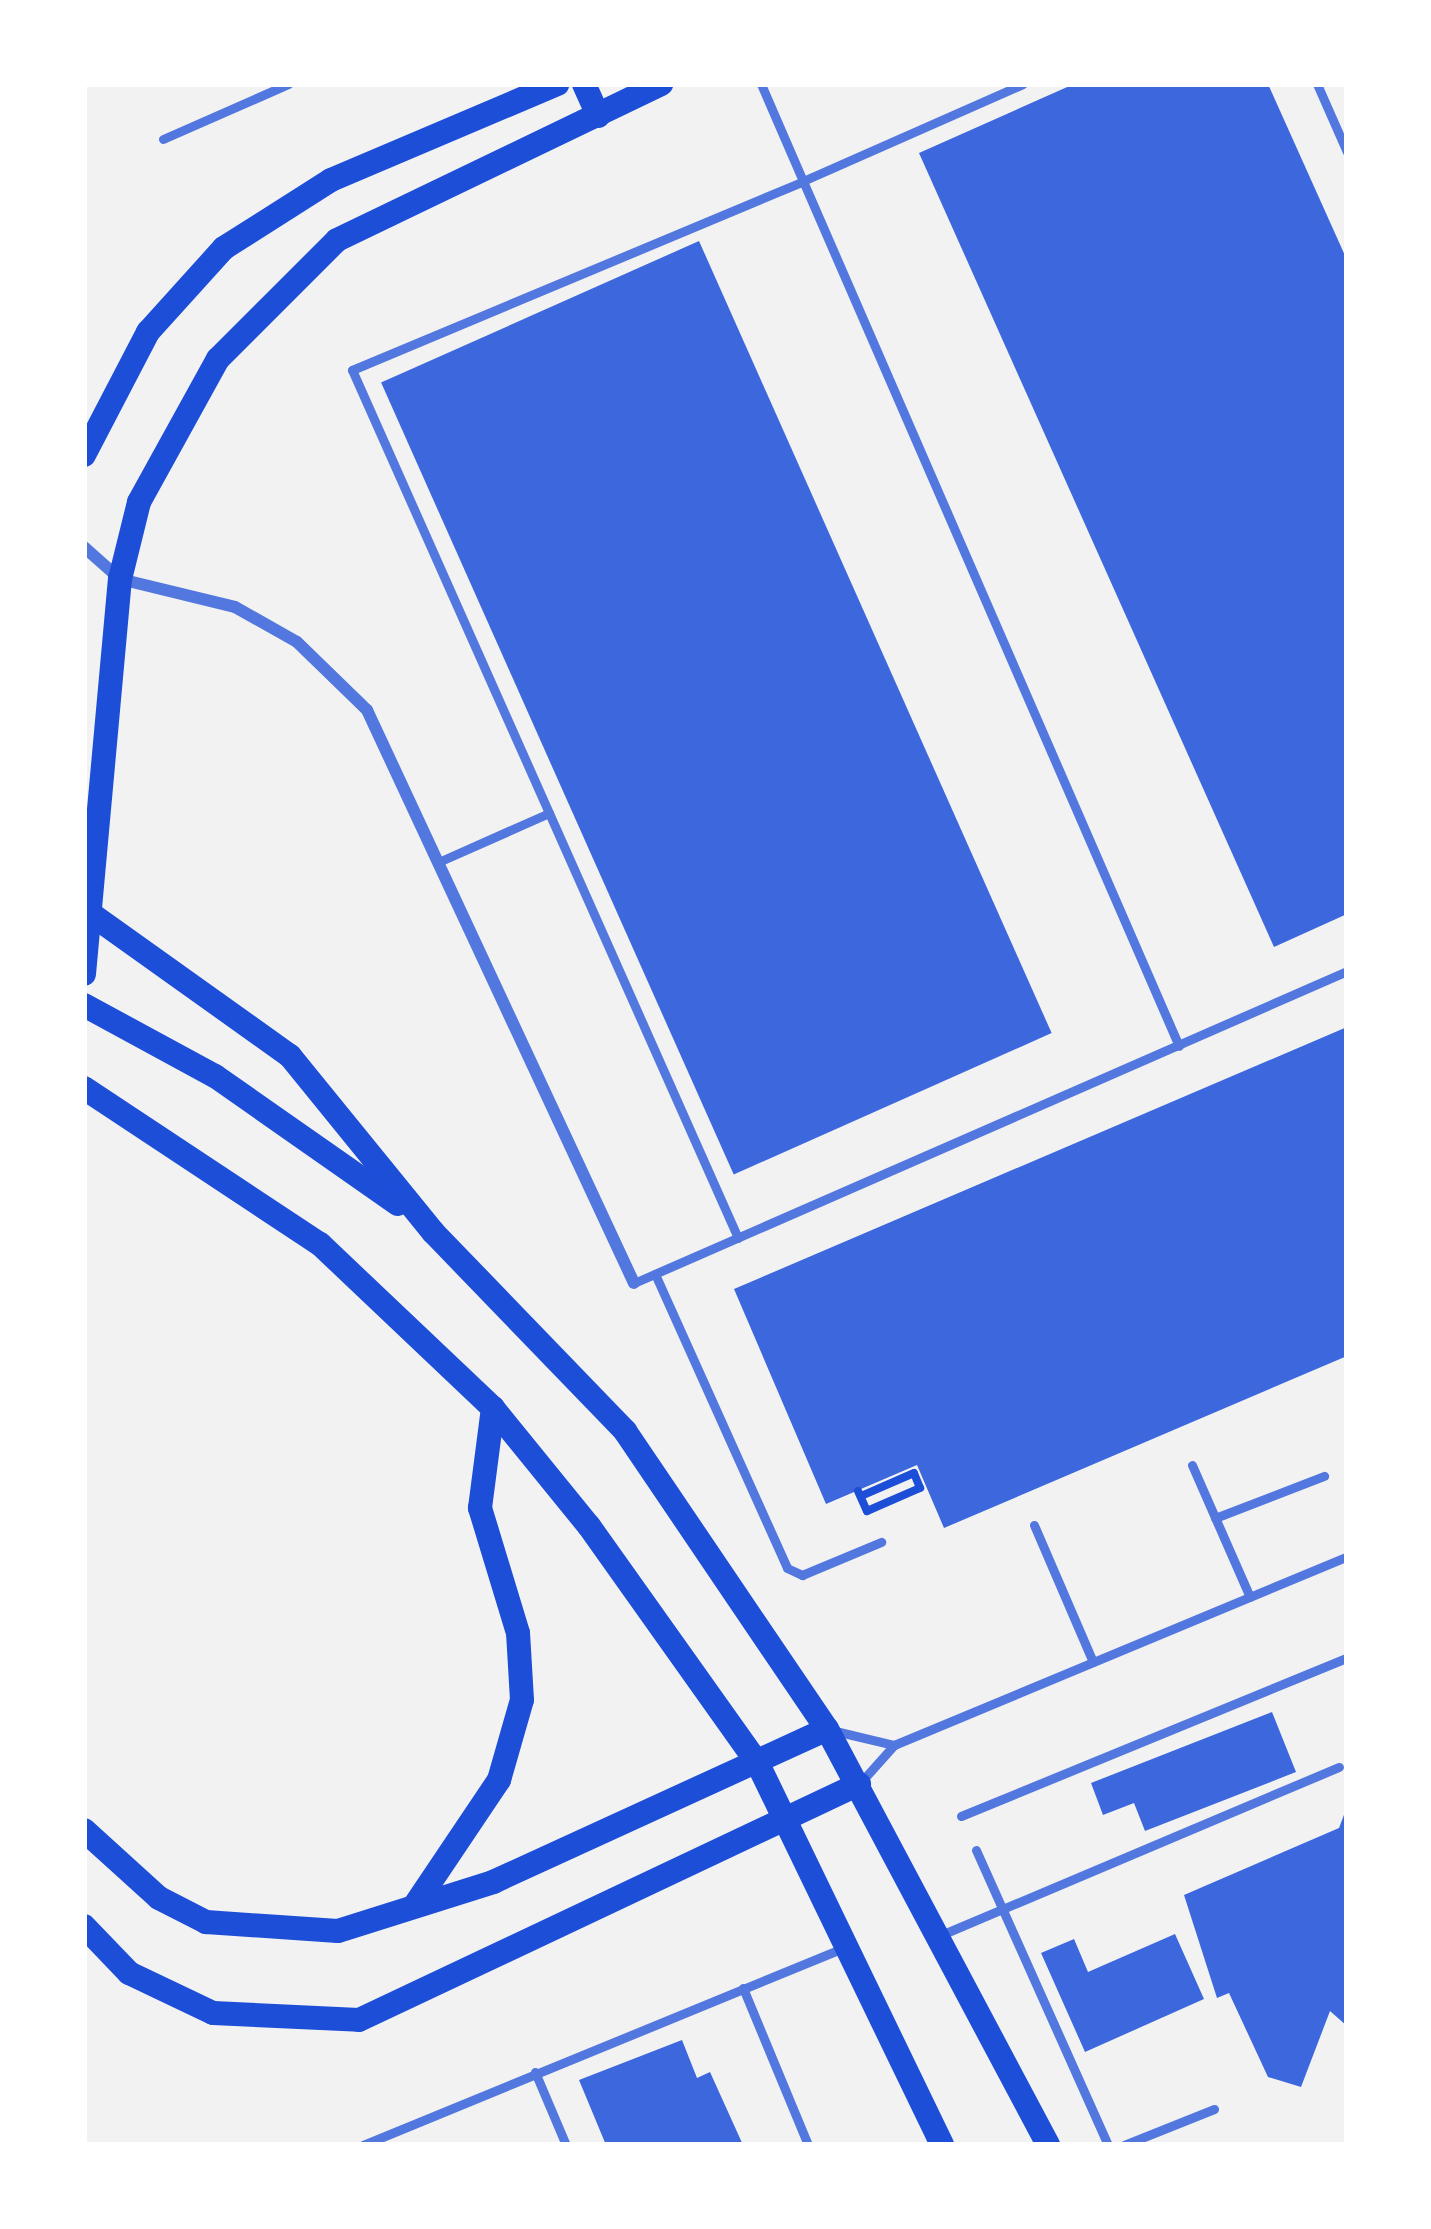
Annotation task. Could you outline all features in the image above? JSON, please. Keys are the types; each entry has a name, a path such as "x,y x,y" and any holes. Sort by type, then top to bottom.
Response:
{"main road":[{"path":"84,455 148,332 224,248 331,180 557,84"},
{"path":"584,84 598,116"},
{"path":"84,974 120,578 139,502 177,423 218,359 301,273 357,230 661,84"},
{"path":"84,909 218,998 290,1056 433,1232 626,1431 827,1729 940,1934 1048,2145"},
{"path":"84,1005 215,1076 433,1232"},
{"path":"84,1088 208,1163 320,1244 493,1408 644,1594 758,1764 790,1823 854,1943 942,2145"},
{"path":"415,1905 499,1780 522,1700 518,1633 480,1508 493,1408"},
{"path":"84,1829 141,1885 206,1922 338,1930 415,1905 758,1764 827,1729"},
{"path":"84,1926 128,1973 197,2007 264,2023 359,2020 790,1823 859,1784"}],"street":[{"path":"84,547 120,578 235,607 297,641 368,710 443,860 634,1283"}],"lane":[{"path":"163,139 288,84"},
{"path":"760,84 1179,1046"},
{"path":"738,1238 352,370 1023,84"},
{"path":"1317,84 1347,152"},
{"path":"443,860 549,813"},
{"path":"634,1283 1347,971"},
{"path":"655,1274 787,1568 802,1575 881,1542"},
{"path":"1192,1466 1250,1597"},
{"path":"1215,1519 1324,1476"},
{"path":"1034,1526 1094,1662"},
{"path":"859,1784 895,1745 1347,1556"},
{"path":"961,1816 1347,1658"},
{"path":"827,1729 895,1745"},
{"path":"940,1934 1339,1767"},
{"path":"976,1850 1108,2145"},
{"path":"363,2145 854,1943"},
{"path":"743,1988 808,2145"},
{"path":"536,2072 566,2145"},
{"path":"1124,2145 1214,2109"}],"path":[{"path":"914,1473 920,1488 867,1511 860,1493 914,1473"}],"building":[{"path":"1074,84 1268,84 1347,260 1347,914 1274,947 919,153"},
{"path":"699,241 1052,1033 734,1175 381,383"},
{"path":"1347,1027 1347,1356 944,1528 917,1465 826,1504 734,1289"},
{"path":"1272,1712 1296,1772 1145,1831 1134,1803 1103,1815 1091,1783"},
{"path":"1347,1807 1347,2026 1330,2011 1301,2087 1268,2077 1229,1993 1217,1998 1184,1895 1339,1828"},
{"path":"1175,1934 1204,1999 1085,2052 1041,1953 1074,1939 1088,1972"},
{"path":"682,2040 697,2078 710,2072 743,2145 606,2145 579,2080"}]}
